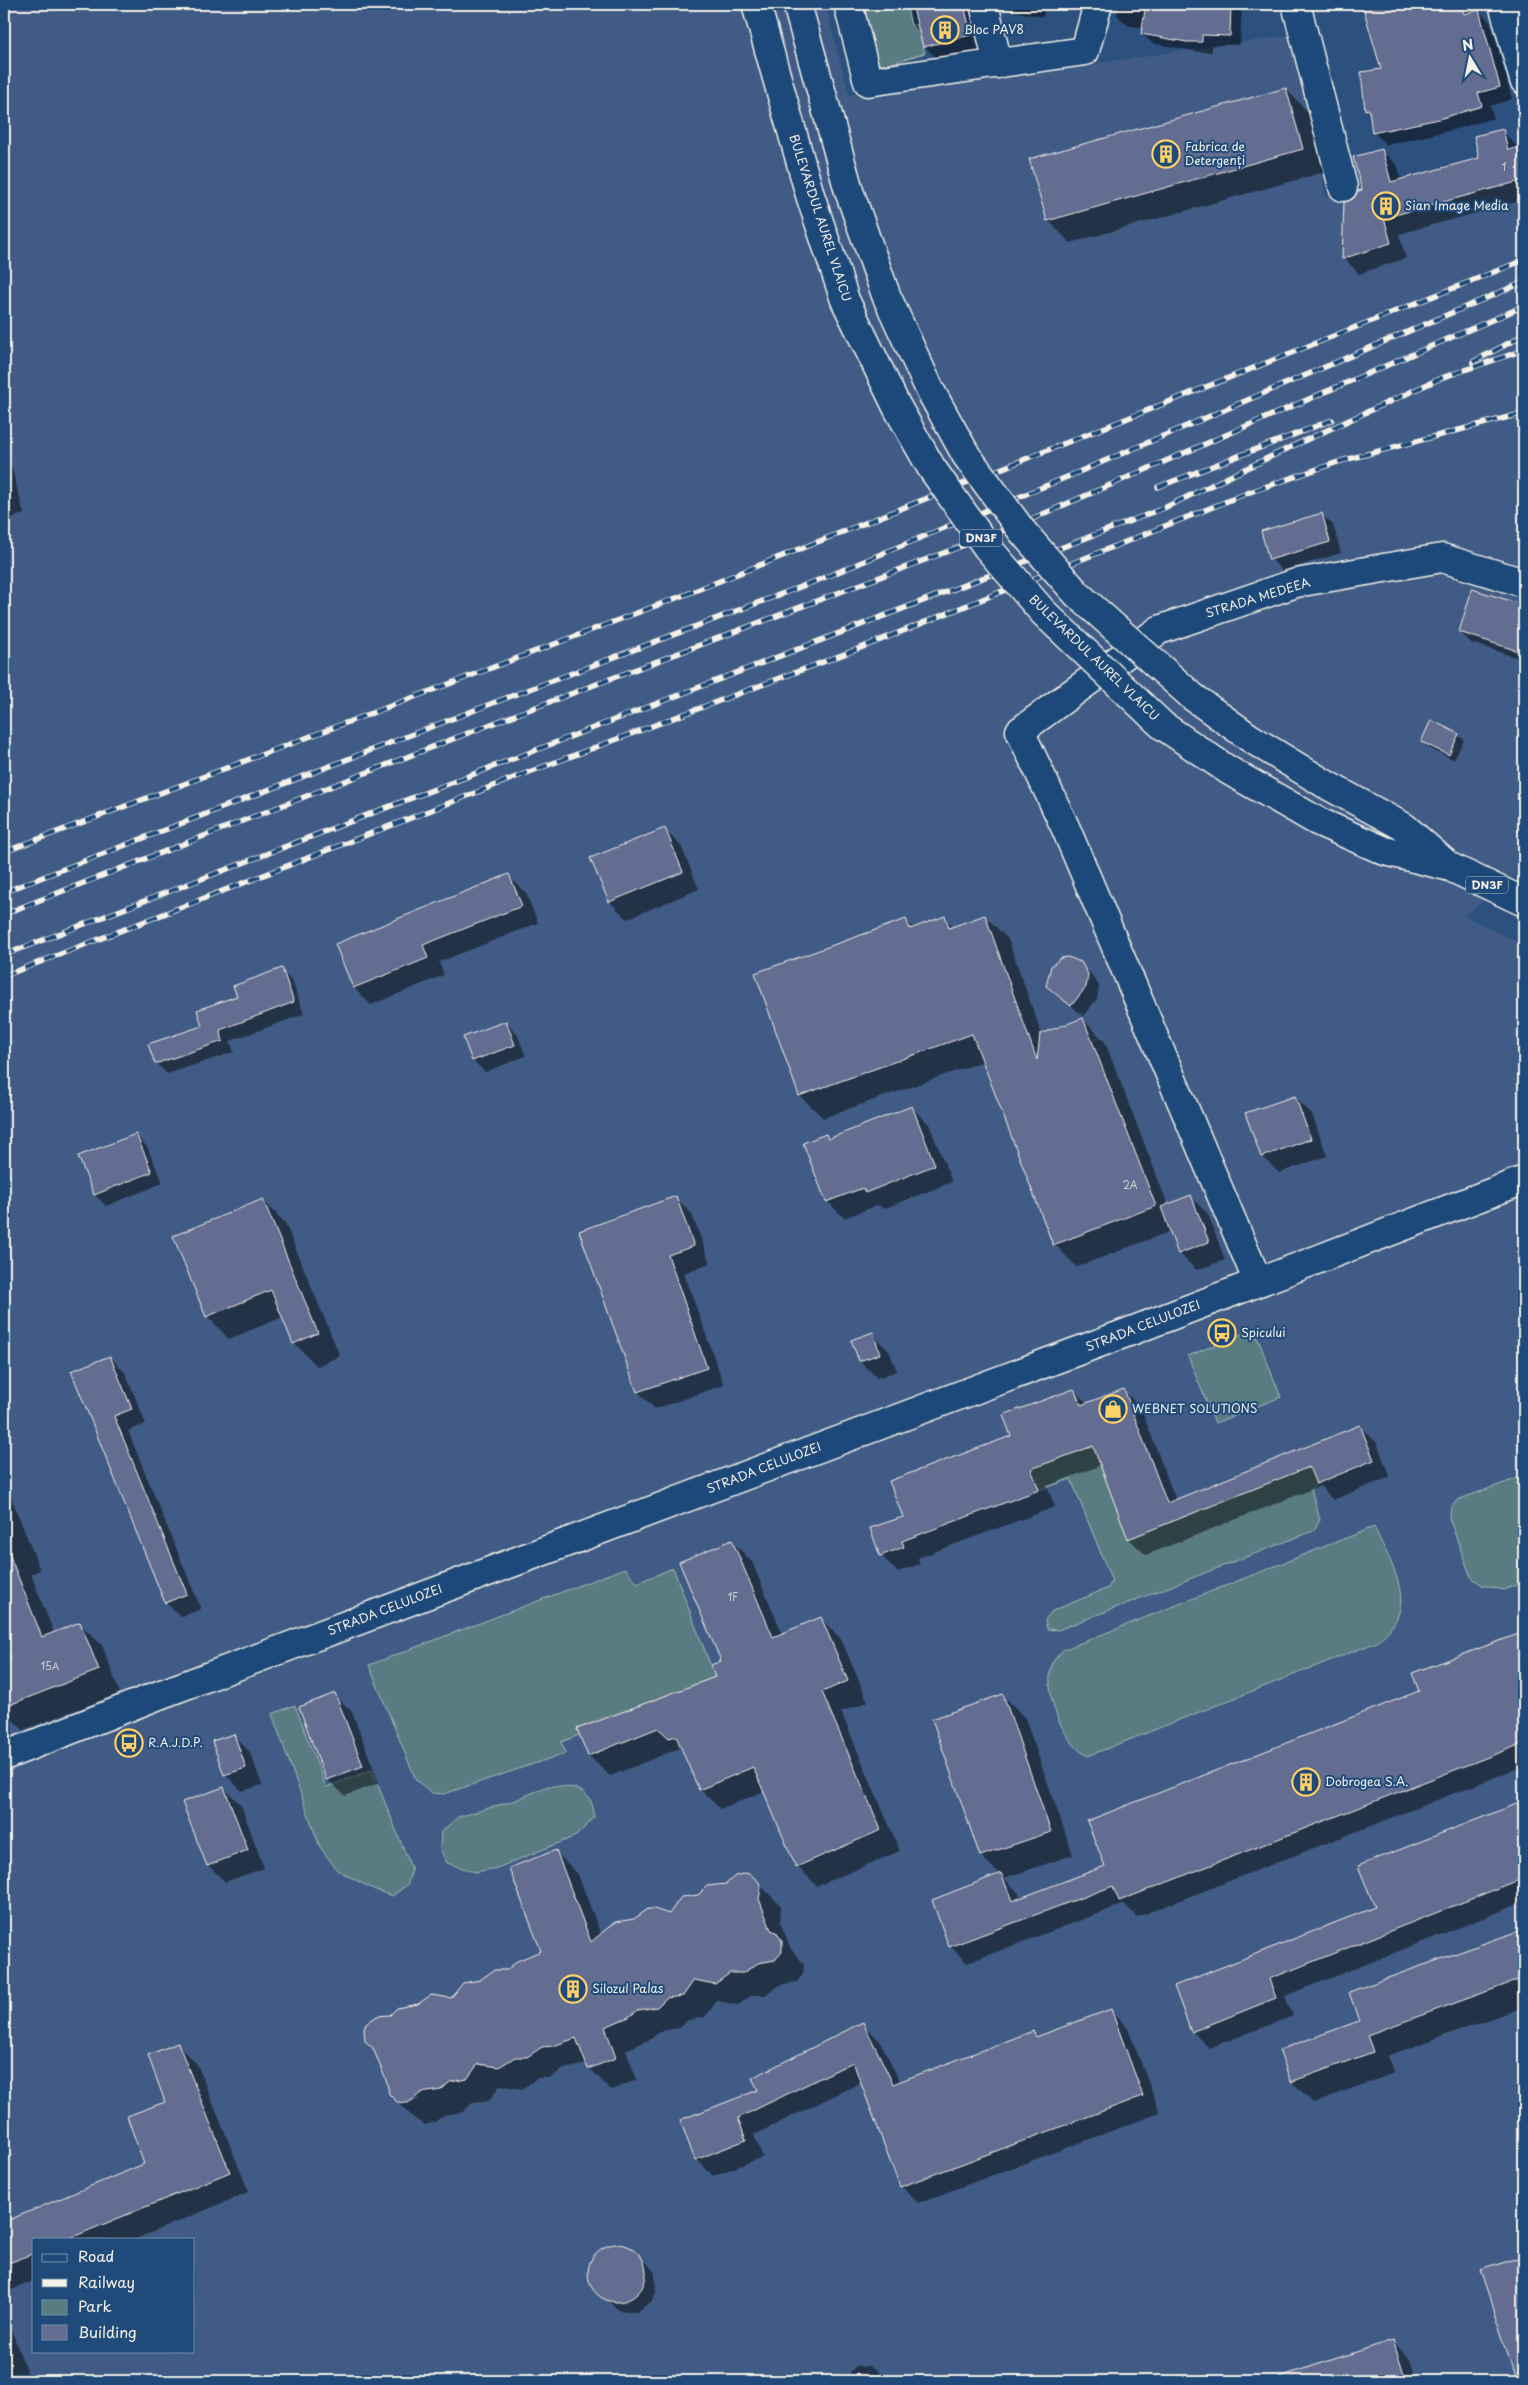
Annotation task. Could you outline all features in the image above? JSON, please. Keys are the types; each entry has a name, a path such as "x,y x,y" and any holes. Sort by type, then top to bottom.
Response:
{"street":[{"name":"BULEVARDUL AUREL VLAICU","path":"756,4 810,195 845,300 897,407 930,467 986,547 1044,612 1142,708 1228,770 1317,821 1385,851 1450,867 1524,902"},
{"name":"BULEVARDUL AUREL VLAICU","path":"797,4 849,191 886,296 930,390 966,455 1022,532 1077,594 1193,696 1250,738 1327,785 1404,827 1450,867"},
{"path":"848,4 868,82 1085,51 1098,4"},
{"path":"984,4 998,64"},
{"path":"1296,4 1344,187"},
{"path":"1502,4 1524,80"},
{"name":"STRADA MEDEEA","path":"1258,1282 1066,828 1020,730 1159,630 1296,583 1442,558 1524,583"},
{"name":"STRADA CELULOZEI","path":"4,1756 167,1692 1134,1330 1524,1180"}],"shaded area":[{"path":"4,4 825,4 849,95 974,81 1294,35 1326,198 1519,147 1524,167 1524,869 1464,916 1524,945 1524,2381 4,2381"}],"green space":[{"path":"862,4 906,4 911,25 917,24 925,53 879,67"},
{"path":"1254,1329 1281,1397 1215,1423 1188,1356"},
{"path":"1093,1446 1129,1539 1309,1467 1316,1484 1311,1489 1320,1520 1313,1531 1058,1630 1047,1629 1045,1620 1052,1611 1108,1588 1112,1581 1071,1479 1039,1490 1031,1469"},
{"path":"1524,1476 1524,1582 1504,1590 1482,1585 1471,1577 1449,1518 1451,1508 1457,1500"},
{"path":"1374,1527 1396,1576 1400,1588 1401,1601 1399,1613 1393,1625 1377,1642 1088,1756 1078,1749 1070,1739 1056,1714 1050,1687 1050,1674 1053,1662 1063,1650"},
{"path":"625,1568 637,1583 673,1568 715,1677 577,1729 579,1735 561,1742 566,1753 444,1794 432,1793 416,1780 369,1665"},
{"path":"295,1705 326,1787 372,1770 412,1870 407,1885 392,1896 373,1889 337,1870 320,1847 272,1714"},
{"path":"548,1786 574,1788 586,1795 590,1800 594,1818 576,1836 497,1868 475,1872 447,1863 440,1849 441,1832 458,1817 516,1800"}],"building":[{"name":"Bloc PAV8","path":"912,4 964,4 971,35 923,47"},
{"path":"1146,4 1205,7 1205,4 1231,4 1230,36 1202,35 1202,42 1187,42 1141,34"},
{"path":"1362,4 1461,4 1464,14 1479,10 1500,87 1478,93 1482,106 1439,119 1372,133 1369,109 1365,110 1361,72 1381,69"},
{"name":"Fabrica de Detergenți","path":"1286,88 1303,149 1047,221 1029,159"},
{"name":"Sian Image Media","path":"1503,129 1508,150 1519,147 1524,167 1524,180 1384,218 1391,243 1342,259 1344,202 1354,198 1358,191 1362,190 1353,157 1382,149 1391,182 1479,158 1474,136"},
{"path":"1322,513 1330,542 1269,560 1261,531"},
{"path":"1472,589 1524,605 1524,653 1459,632"},
{"path":"1431,720 1459,734 1449,755 1421,742"},
{"path":"665,828 683,872 609,902 590,858"},
{"path":"509,874 522,906 423,945 428,958 353,988 335,944"},
{"path":"985,915 1037,1060 1040,1034 1083,1018 1156,1206 1053,1245 972,1034 799,1096 755,973 906,919 910,929 945,916 949,928"},
{"path":"1068,957 1081,962 1088,974 1086,987 1071,1006 1046,986 1051,966 1061,958"},
{"path":"282,968 294,1002 220,1030 223,1041 155,1064 148,1044 202,1026 197,1010 237,996 233,986"},
{"path":"506,1021 515,1045 472,1061 463,1037"},
{"path":"1295,1096 1311,1139 1261,1157 1245,1113"},
{"path":"912,1106 935,1165 865,1193 863,1188 826,1202 803,1143 826,1134 828,1139"},
{"path":"136,1134 152,1172 94,1195 78,1156"},
{"path":"1191,1195 1209,1242 1178,1254 1161,1207"},
{"path":"676,1196 694,1246 668,1255 707,1368 637,1392 579,1231"},
{"path":"263,1199 318,1333 293,1344 271,1290 206,1317 173,1236"},
{"path":"873,1332 880,1354 859,1361 851,1340"},
{"path":"110,1356 132,1409 114,1416 187,1594 165,1603 71,1371"},
{"path":"1074,1389 1081,1405 1124,1389 1167,1503 1360,1425 1374,1460 1316,1484 1309,1467 1128,1539 1093,1446 1031,1469 1039,1490 902,1541 904,1547 880,1556 870,1528 903,1517 889,1481 1011,1436 1003,1415"},
{"path":"732,1540 773,1637 821,1617 848,1681 822,1692 881,1830 796,1867 753,1767 699,1790 676,1736 669,1738 658,1728 588,1756 577,1729 715,1677 711,1665 721,1661 679,1562"},
{"path":"4,1541 42,1637 80,1622 99,1670 4,1707 4,1662 11,1659 4,1641"},
{"name":"Dobrogea S.A.","path":"1524,1632 1524,1743 1119,1901 1113,1886 949,1947 932,1900 1001,1873 1012,1901 1105,1866 1087,1821 1419,1691 1412,1673"},
{"path":"335,1693 363,1766 326,1780 299,1707"},
{"path":"1003,1694 1051,1832 980,1856 932,1719"},
{"path":"234,1734 246,1768 224,1775 212,1741"},
{"path":"224,1787 248,1850 207,1866 182,1802"},
{"path":"1524,1801 1524,1878 1269,1979 1276,1998 1191,2032 1174,1986 1375,1907 1358,1866"},
{"name":"Silozul Palas","path":"556,1850 591,1942 615,1922 634,1919 648,1909 669,1914 681,1897 698,1895 707,1886 726,1884 735,1876 746,1873 759,1882 761,1888 759,1899 771,1930 776,1932 782,1941 782,1952 775,1960 758,1963 743,1973 730,1973 715,1984 694,1980 683,1996 666,1998 657,2007 638,2010 629,2017 605,2027 616,2058 588,2069 576,2038 553,2046 542,2047 527,2057 515,2057 499,2067 478,2064 467,2079 450,2082 441,2090 421,2093 408,2103 397,2102 389,2094 387,2083 373,2048 365,2041 364,2029 366,2024 377,2016 390,2015 397,2008 418,2004 431,1995 451,1998 463,1983 480,1980 494,1970 507,1970 517,1961 541,1951 509,1868"},
{"path":"1524,1929 1524,1978 1367,2035 1373,2052 1291,2082 1279,2050 1359,2021 1349,1992"},
{"path":"1111,2009 1143,2096 900,2187 853,2062 738,2118 746,2140 695,2160 680,2120 758,2090 752,2078 863,2022 893,2084 1033,2031 1036,2037"},
{"path":"178,2043 230,2172 70,2238 32,2238 32,2254 4,2265 4,2222 144,2164 127,2116 165,2102 148,2055"},
{"path":"611,2244 623,2244 638,2252 646,2267 646,2279 638,2294 623,2302 611,2302 596,2294 588,2279 588,2267 596,2252"},
{"path":"1524,2256 1524,2381 1517,2381 1480,2270"},
{"path":"1393,2340 1406,2381 1280,2381 1279,2377"}],"railway":[{"path":"4,852 687,594 1524,260"},
{"path":"4,892 493,703 821,579 1067,477 1524,282"},
{"path":"4,914 499,721 1020,524 1524,306"},
{"path":"1473,362 1524,335"},
{"path":"4,955 1164,508 1441,378 1524,350"},
{"path":"4,976 516,777 863,647 1250,492 1341,461 1524,413"},
{"path":"1158,487 1332,420"}],"place":[{"name":"Bloc PAV8","path":"945,30"},
{"name":"Fabrica de Detergenți","path":"1166,154"},
{"name":"Sian Image Media","path":"1386,206"},
{"name":"Spicului","path":"1222,1333"},
{"name":"WEBNET SOLUTIONS","path":"1113,1409"},
{"name":"R.A.J.D.P.","path":"129,1743"},
{"name":"Dobrogea S.A.","path":"1306,1782"},
{"name":"Silozul Palas","path":"573,1989"}]}
